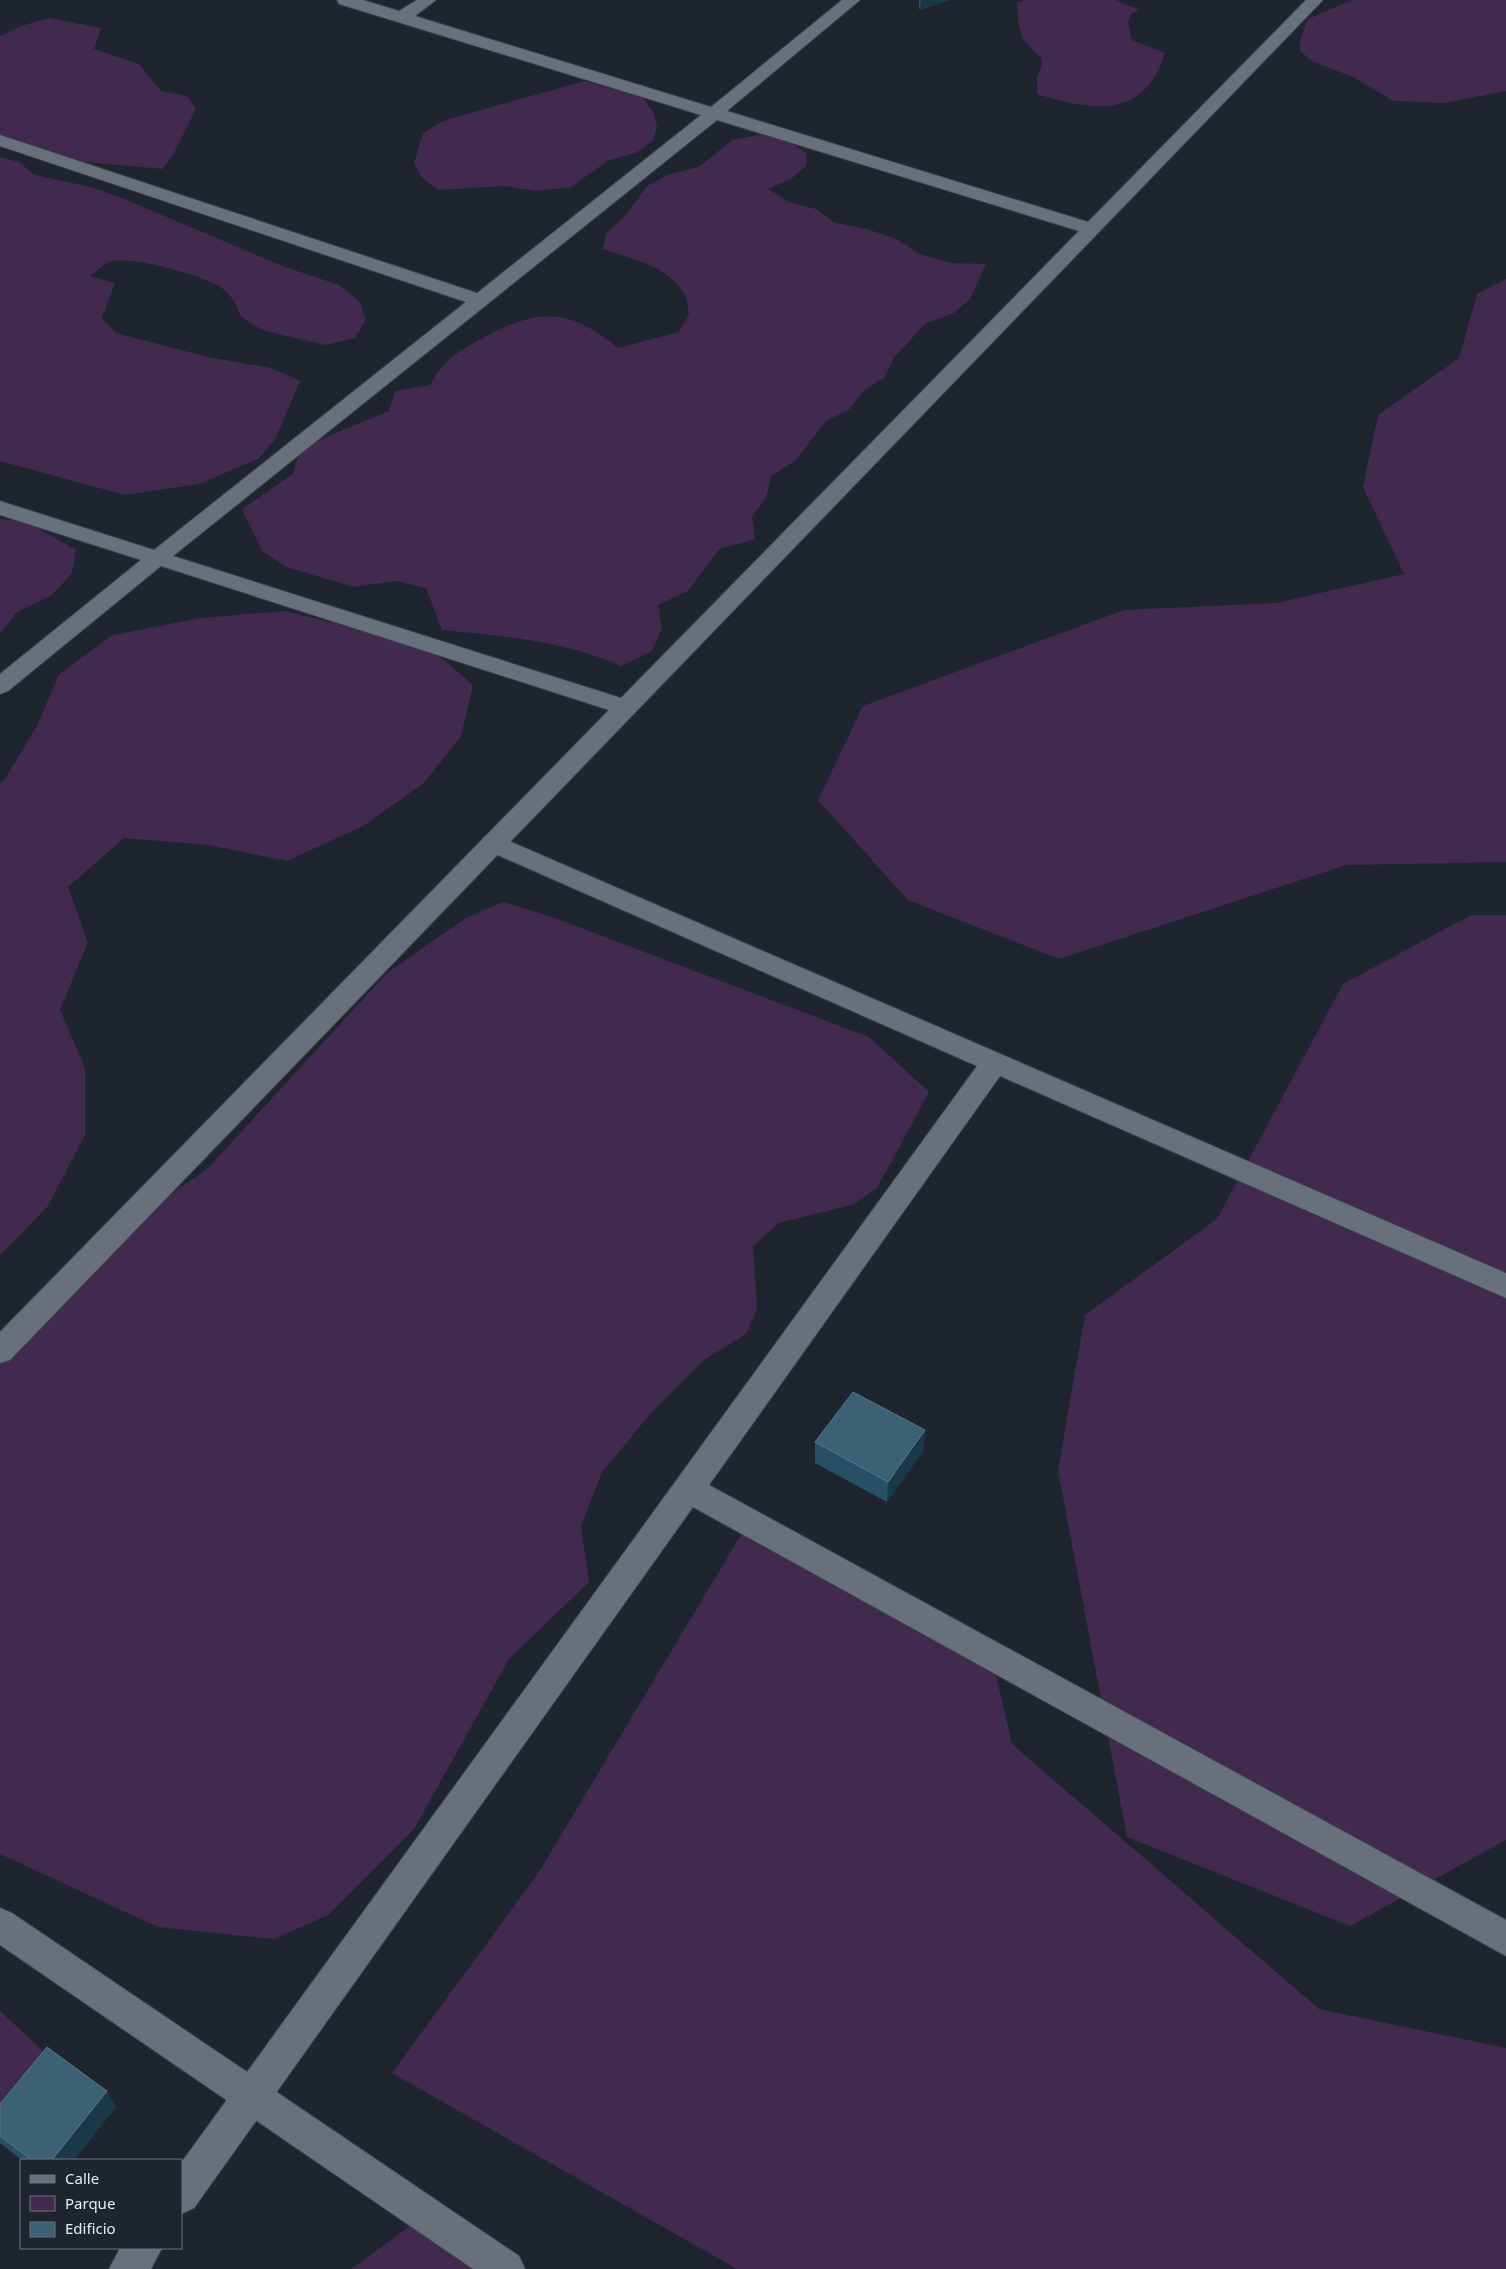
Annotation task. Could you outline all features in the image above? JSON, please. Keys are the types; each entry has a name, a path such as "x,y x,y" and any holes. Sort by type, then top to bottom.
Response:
{"street":[{"path":"345,0 1091,229"},
{"path":"402,18 428,0"},
{"path":"0,686 156,558 715,114 852,0"},
{"path":"0,1351 1314,0"},
{"path":"0,140 479,300"},
{"path":"0,508 625,707"},
{"path":"493,843 1506,1286"},
{"path":"182,2194 995,1062"},
{"path":"688,1489 1506,1939"},
{"path":"0,1925 506,2269"},
{"path":"128,2269 142,2249"}],"green space":[{"path":"1025,0 1116,0 1139,10 1131,14 1128,23 1132,40 1165,53 1156,75 1144,90 1130,100 1114,105 1077,104 1037,94 1037,77 1042,65 1041,57 1024,39 1018,20 1017,2"},
{"path":"1352,0 1506,0 1506,91 1444,103 1394,101 1353,77 1314,62 1300,51 1300,41 1308,19"},
{"path":"49,18 101,28 94,49 139,64 161,91 187,96 196,109 174,153 163,169 75,161 0,139 0,36 21,26"},
{"path":"584,81 643,98 653,112 657,126 653,141 636,153 609,160 571,187 536,191 505,186 438,190 422,178 414,163 423,133 443,121"},
{"path":"763,134 789,141 807,154 806,166 791,179 768,189 789,202 816,209 835,223 867,229 896,239 920,254 951,263 986,264 970,299 954,313 925,324 893,359 885,377 863,391 850,409 826,421 796,460 771,476 766,498 752,517 755,539 719,549 688,591 658,605 662,628 652,651 621,666 556,645 511,637 442,630 426,588 395,581 353,587 287,567 262,551 242,509 293,474 299,455 321,439 389,411 395,391 430,385 435,376 452,357 483,338 520,321 552,316 584,325 618,348 679,332 689,314 686,297 678,285 660,270 603,249 606,233 624,217 647,186 670,174 699,167 732,140"},
{"path":"0,157 19,162 35,175 91,187 117,196 285,267 339,285 359,301 366,319 355,338 325,345 262,330 241,317 234,302 223,289 202,278 136,261 122,260 109,262 90,276 115,283 102,318 116,333 208,357 271,368 300,381 275,440 258,459 199,484 125,495 0,461"},
{"path":"1506,279 1506,862 1346,865 1059,959 908,900 818,800 863,706 1124,610 1276,603 1404,574 1363,487 1378,415 1459,358 1477,294"},
{"path":"0,519 25,521 76,550 72,573 52,595 17,612 0,634"},
{"path":"284,611 426,645 473,685 461,736 424,783 363,826 287,861 209,845 124,838 68,887 88,942 60,1010 85,1068 85,1135 48,1206 0,1255 0,782 5,779 38,724 59,674 113,635 201,618"},
{"path":"503,902 552,917 869,1037 929,1092 877,1188 852,1205 779,1223 753,1246 757,1309 746,1334 704,1360 652,1412 602,1472 581,1526 589,1582 509,1659 414,1829 328,1915 274,1939 158,1927 0,1854 0,1365 34,1318 158,1203 207,1169 387,973 466,918"},
{"path":"1471,915 1506,915 1506,1840 1350,1926 1127,1837 1058,1470 1085,1315 1217,1219 1343,984"},
{"path":"751,1518 988,1642 1012,1744 1319,2009 1506,2048 1506,2269 737,2269 392,2073 539,1872"},
{"path":"0,2011 56,2063 0,2125"},
{"path":"420,2219 490,2269 351,2269"}],"building":[{"path":"853,1392 925,1430 888,1482 815,1442"},
{"path":"47,2047 107,2091 53,2159 31,2159 0,2136 0,2104"}]}
